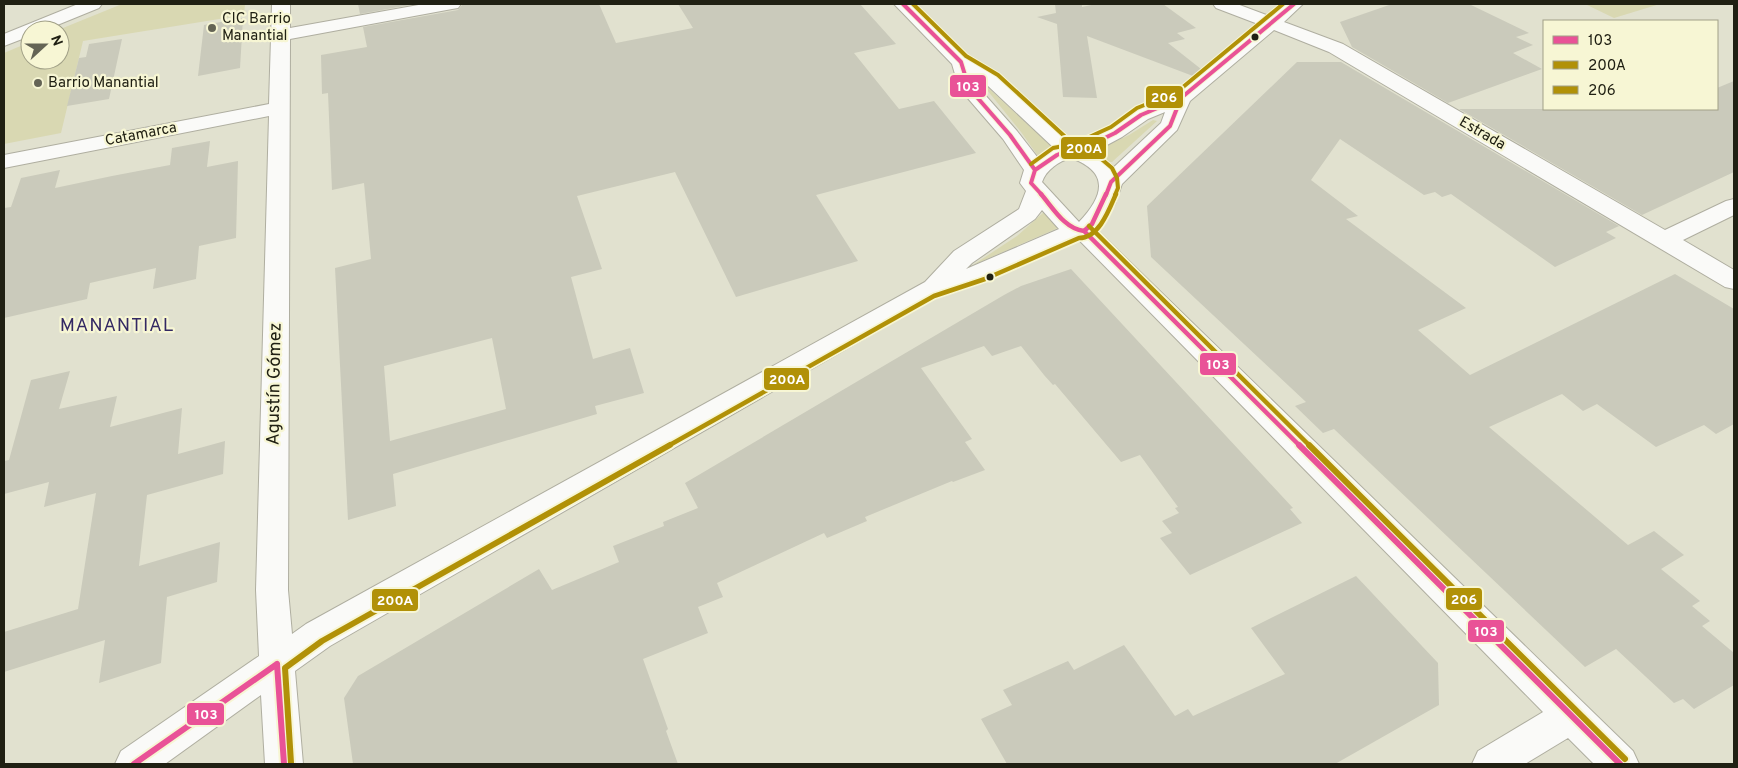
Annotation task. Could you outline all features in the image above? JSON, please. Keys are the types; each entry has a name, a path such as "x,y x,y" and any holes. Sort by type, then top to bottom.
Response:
{"street":[{"path":"4,40 93,4"},
{"name":"Agustín Gómez","path":"281,4 272,590 284,764"},
{"path":"280,35 452,4"},
{"path":"134,764 318,635 931,289 982,272 1090,227 1109,193 1111,182 1104,169 1073,151 994,81 961,62 903,4"},
{"name":"Estrada","path":"1222,4 1336,48 1734,282"},
{"path":"931,289 963,257 1027,214 1035,202 1036,181 1057,155 1073,151 1115,133 1141,115 1181,98 1294,4"},
{"path":"961,62 968,88 1010,135 1036,181 1068,226 1081,230 1620,764"},
{"path":"1111,182 1170,126 1181,98"},
{"name":"Catamarca","path":"4,161 279,108"},
{"path":"1664,240 1734,206"},
{"path":"1491,764 1571,716"}],"green space":[{"path":"122,4 245,4 244,15 83,41 61,133 4,144 4,53 20,46 20,70 70,70 70,25"},
{"path":"1585,4 1660,4 1614,18"},
{"path":"984,84 1054,149 1038,156"},
{"path":"1153,120 1157,121 1112,162 1108,162 1095,153 1129,135"},
{"path":"1044,212 1058,228 973,265 1017,236"}],"building":[{"path":"358,4 415,4 360,14"},
{"path":"463,4 599,4 616,43 693,28 678,4 860,4 896,44 854,53 899,109 934,101 976,153 816,195 858,261 736,297 675,172 577,196 602,269 571,277 593,359 630,348 644,393 595,406 597,414 393,474 396,506 348,520 335,268 371,259 364,183 332,190 328,93 322,94 321,55 367,47 363,27 458,10","holes":["492,338 506,409 390,441 384,366"]},
{"path":"1055,4 1082,4 1082,7 1096,4 1163,4 1196,28 1177,33 1185,39 1168,43 1201,69 1193,76 1087,36 1097,98 1063,97 1057,24 1037,17 1056,13"},
{"path":"1392,4 1469,4 1529,33 1516,37 1533,45 1513,53 1542,69 1448,103 1352,47 1340,22"},
{"path":"243,18 240,68 198,76 204,25"},
{"path":"122,39 109,99 67,106 79,58 86,57 89,44"},
{"path":"1297,62 1341,62 1619,226 1606,232 1616,238 1555,267 1451,194 1442,197 1435,192 1424,195 1340,139 1311,180 1358,216 1346,219 1466,308 1418,330 1470,375 1675,274 1734,309 1734,424 1716,434 1704,425 1656,447 1597,404 1583,411 1562,394 1489,427 1628,545 1654,531 1684,555 1661,569 1700,601 1692,606 1710,621 1702,626 1734,653 1734,685 1694,709 1683,699 1674,703 1616,649 1585,667 1334,429 1323,433 1295,406 1306,402 1151,257 1147,206"},
{"path":"1734,81 1734,172 1642,215 1459,109 1718,110 1718,88"},
{"path":"210,141 207,167 238,161 236,238 199,246 196,279 153,289 156,268 90,283 87,299 4,318 4,208 11,207 21,178 60,170 55,188 170,165 172,148"},
{"path":"1071,269 1293,508 1290,509 1302,523 1190,575 1160,538 1172,533 1162,521 1179,513 1175,508 1178,507 1140,455 1121,462 1055,384 1053,385 1044,375 1021,346 992,356 984,346 921,368 972,439 965,442 985,470 952,481 865,517 867,521 827,538 824,533 717,583 723,597 698,607 708,633 643,659 668,729 666,731 678,764 353,764 344,698 358,676 539,569 552,590 619,562 613,546 664,526 663,522 698,508 685,483 1004,295 1021,286"},
{"path":"70,371 59,409 117,396 110,427 182,408 178,454 225,441 223,474 147,495 139,566 220,542 217,582 167,597 161,663 99,683 105,640 4,672 4,632 78,609 96,493 44,507 49,482 4,494 4,461 9,460 31,380"},
{"path":"1356,576 1438,663 1439,705 1335,764 1007,764 981,719 1012,705 1003,690 1068,661 1074,670 1124,645 1175,716 1188,709 1193,716 1285,674 1251,628"}],"transit line":[{"name":"103","path":"903,4 961,62 969,88 1010,135 1035,170"},
{"name":"200A","path":"291,763 285,668 322,641 934,296 985,279 1079,238 1086,238 1095,232 1111,206 1118,188 1117,178 1112,168 1092,151 1073,144 998,75 966,56 913,4"},
{"name":"206","path":"1031,164 1053,148 1074,144 1111,127 1137,108 1177,92 1283,4"},
{"name":"103","path":"1181,98 1294,4"},
{"name":"103","path":"1181,98 1170,126 1111,182 1092,224 1084,231 1076,230 1069,226 1031,183 1035,170 1057,155 1064,152 1076,152 1115,133 1141,115 1181,98"},
{"name":"206","path":"1089,226 1625,759"},
{"name":"103","path":"1084,231 1620,764"},
{"name":"103","path":"277,664 284,764"},
{"name":"103","path":"134,764 277,664"}],"place":[{"name":"CIC Barrio Manantial","path":"212,28"},
{"name":"Barrio Manantial","path":"38,83"}],"district":[{"name":"MANANTIAL","path":"117,326"}]}
